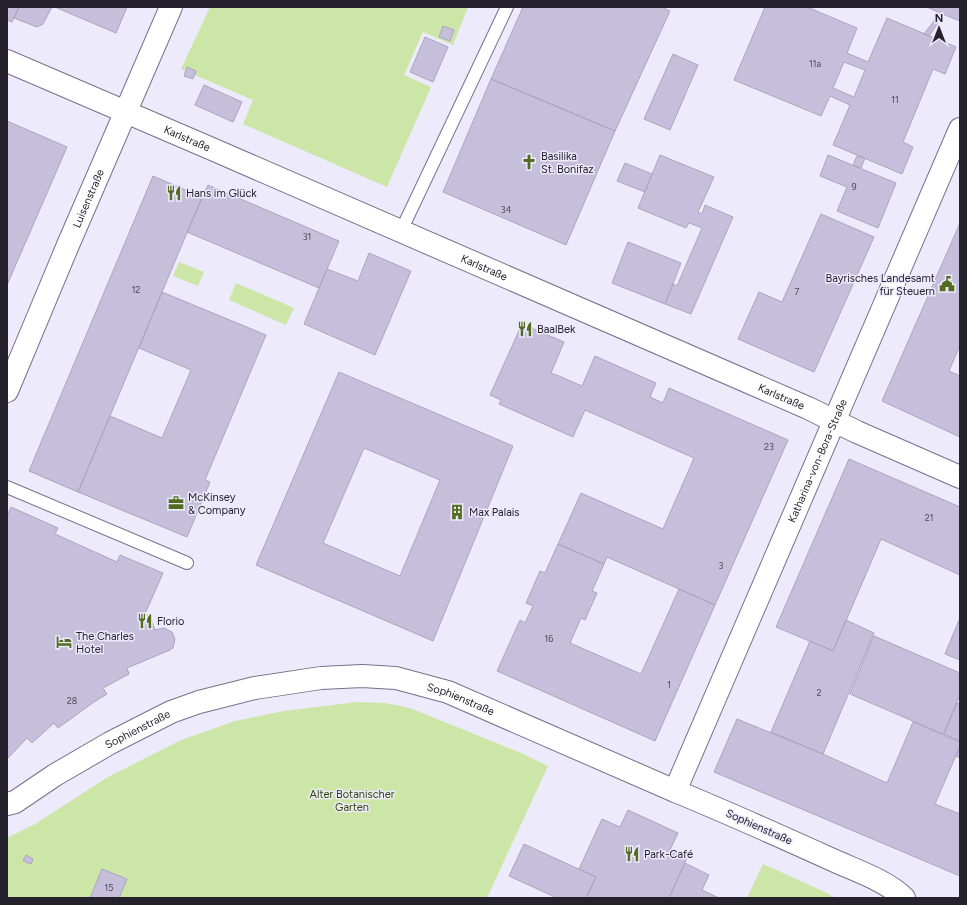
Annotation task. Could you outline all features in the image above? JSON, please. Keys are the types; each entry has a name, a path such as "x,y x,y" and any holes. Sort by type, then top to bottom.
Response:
{"street":[{"name":"Luisenstraße","path":"7,391 171,7"},
{"name":"Karlstraße","path":"7,61 220,152 960,476"},
{"name":"Katharina-von-Bora-Straße","path":"675,791 960,129"},
{"name":"Sophienstraße","path":"7,804 15,802 55,774 110,743 171,712 200,702 227,694 321,678 355,676 396,678 448,692 769,831 875,879 906,896"}],"lane":[{"path":"401,231 507,7"},
{"path":"7,487 187,563"}],"green space":[{"path":"210,7 468,7 453,45 423,32 404,75 431,87 387,187 243,124 253,100 181,69"},
{"path":"179,262 204,272 198,286 173,276"},
{"path":"236,283 294,308 286,325 229,300"},
{"name":"Alter Botanischer Garten","path":"358,702 385,703 410,708 521,753 548,766 487,898 7,898 7,838 35,824 108,777 181,740 235,721 284,711"},
{"path":"763,864 827,893 835,898 747,898"}],"building":[{"path":"7,7 19,7 12,22 7,20"},
{"path":"19,7 52,7 43,24 37,27 14,18"},
{"path":"57,7 127,7 116,33"},
{"path":"523,7 661,7 670,11 615,131 491,79"},
{"path":"765,7 807,7 857,28 847,53 868,62 887,18 956,47 945,74 933,69 903,142 913,147 902,174 833,145 850,105 830,96 821,116 734,80","holes":["844,62 865,70 854,97 833,88"]},
{"path":"927,7 960,7 960,21 940,13"},
{"path":"940,13 944,14 929,36 924,34"},
{"path":"443,26 454,30 450,41 439,37"},
{"path":"425,37 448,47 433,82 410,72"},
{"path":"673,54 698,65 670,130 644,119"},
{"path":"187,67 196,71 193,79 184,76"},
{"name":"Basilika St. Bonifaz","path":"491,79 615,131 566,245 443,192"},
{"path":"204,85 242,102 233,122 195,105"},
{"path":"7,121 67,147 7,285"},
{"path":"660,155 714,177 698,212 702,214 705,205 733,217 691,314 665,304 673,284 677,286 702,228 689,223 686,228 638,208"},
{"path":"828,155 896,183 878,228 837,211 847,187 820,176"},
{"path":"857,156 865,158 861,168 853,165"},
{"path":"625,163 652,174 645,192 617,181"},
{"path":"153,176 202,197 78,492 29,471"},
{"path":"208,185 339,241 319,288 187,232"},
{"path":"821,214 874,237 814,372 738,339 759,292 782,302"},
{"name":"Bayrisches Landesamt für Steuern","path":"960,223 960,345 949,371 960,376 960,437 882,401"},
{"path":"628,242 681,263 665,304 612,283"},
{"path":"369,253 411,271 375,355 304,324 327,269 358,281"},
{"path":"162,292 266,335 205,480 210,482 187,537 78,492 110,416 162,438 191,370 139,348"},
{"path":"522,324 564,342 551,373 582,386 595,356 656,383 650,397 663,403 669,388 788,440 715,605 607,557 604,564 558,544 581,493 663,529 694,458 585,410 573,437 499,404 501,400 490,395"},
{"name":"Max Palais","path":"339,372 513,446 433,641 256,565","holes":["364,448 440,480 400,576 323,543"]},
{"path":"849,459 960,507 960,575 881,539 833,651 776,627"},
{"path":"11,507 58,528 55,534 117,562 120,555 163,573 145,614 150,616 155,630 164,628 172,632 175,639 173,648 127,668 129,674 103,688 107,694 58,728 54,723 32,743 27,738 7,759 7,516"},
{"path":"558,544 604,564 592,591 597,593 585,620 581,618 570,643 641,674 679,589 715,605 655,741 497,671 520,620 525,623 533,606 526,603 540,571 545,573"},
{"path":"960,618 960,660 945,654"},
{"path":"846,620 874,633 823,754 771,732 810,641 833,651"},
{"path":"874,636 960,673 960,695 943,734 850,694"},
{"path":"957,703 960,704 960,741 944,734"},
{"path":"737,719 823,754 887,783 913,722 960,742 960,746 935,804 960,814 960,876 714,772"},
{"path":"960,747 960,758 956,756"},
{"name":"Park-Café","path":"628,810 678,833 670,850 687,858 669,898 586,898 596,877 579,869 602,819 620,827"},
{"path":"524,844 596,877 586,898 557,898 509,876"},
{"path":"26,855 33,859 31,864 23,861"},
{"path":"685,863 709,875 702,890 717,898 669,898"},
{"path":"102,869 127,879 119,898 90,898"}],"place":[{"name":"Basilika St. Bonifaz","path":"529,162"},
{"name":"Hans im Glück","path":"174,193"},
{"name":"Bayrisches Landesamt für Steuern","path":"947,284"},
{"name":"BaalBek","path":"525,329"},
{"name":"McKinsey & Company","path":"176,503"},
{"name":"Max Palais","path":"457,512"},
{"name":"Florio","path":"145,621"},
{"name":"The Charles Hotel","path":"64,642"},
{"name":"Park-Café","path":"632,854"}]}
